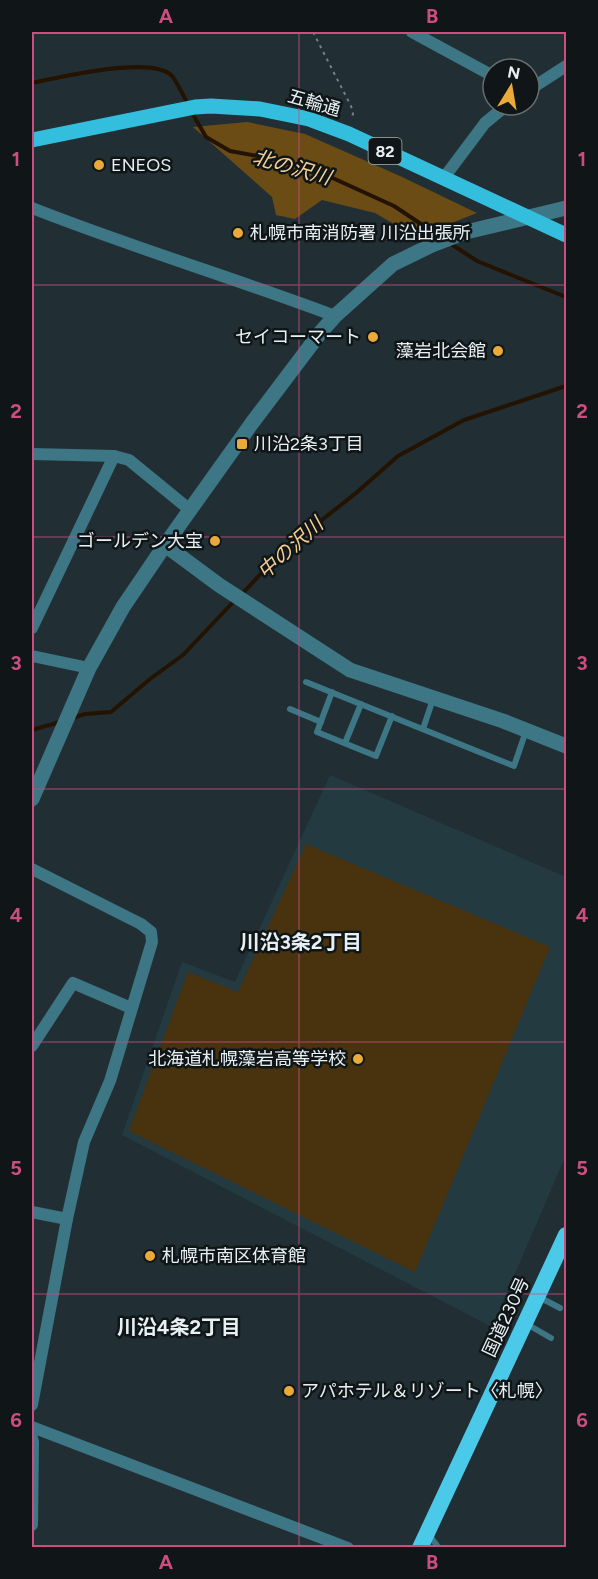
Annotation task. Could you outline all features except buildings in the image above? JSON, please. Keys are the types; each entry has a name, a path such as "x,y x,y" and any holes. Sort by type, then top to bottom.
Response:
{"highway":[{"name":"国道230号","path":"423,1540 566,1236"}],"main road":[{"name":"五輪通","path":"32,140 195,107 260,109 309,119 349,134 567,235"}],"street":[{"path":"412,32 481,69"},
{"path":"541,82 567,66"},
{"path":"443,179 485,123 492,117"},
{"path":"32,208 92,232 335,316"},
{"path":"33,792 89,668 123,607 265,405 335,316 393,264 432,245 458,234 487,226 567,208"},
{"path":"32,455 114,456 129,460 190,510"},
{"path":"32,628 114,456"},
{"path":"165,545 264,616 350,670 567,746"},
{"path":"32,656 89,668"},
{"path":"32,869 141,924 151,932 152,942 110,1081 84,1142 32,1405"},
{"path":"32,1046 73,983 131,1008"},
{"path":"32,1212 67,1219"},
{"path":"32,1427 348,1548"},
{"path":"32,1438 32,1525"}],"lane":[{"path":"306,682 514,766 526,731"},
{"path":"332,692 317,732 376,756 392,716"},
{"path":"423,729 434,698"},
{"path":"345,743 361,704"},
{"path":"290,709 321,722"},
{"path":"537,1296 560,1308"},
{"path":"525,1323 550,1338"},
{"path":"423,1540 439,1548"}],"path":[{"path":"313,32 351,106 353,113 349,134"}],"shaded area":[{"path":"247,122 305,134 477,213 416,237 375,213 322,200 295,219 276,215 272,197 193,127"},
{"name":"北海道札幌藻岩高等学校","path":"330,775 566,877 566,1155 492,1327 122,1135 182,962 235,982"},
{"name":"北海道札幌藻岩高等学校","path":"306,844 550,947 415,1272 129,1131 188,972 238,992"}],"waterway":[{"name":"北の沢川","path":"32,83 105,69 146,67 162,70 172,76 188,104"},
{"name":"北の沢川","path":"191,111 206,137 230,151 279,160 326,175 394,206 439,236"},
{"name":"北の沢川","path":"451,244 477,261 566,297"},
{"name":"中の沢川","path":"242,594 280,553 356,493 398,456 464,420 566,386"},
{"name":"中の沢川","path":"72,718 85,714 111,712 183,655 236,599"},
{"name":"中の沢川","path":"32,730 60,722"}],"place":[{"name":"ENEOS","path":"99,165"},
{"name":"札幌市南消防署 川沿出張所","path":"238,233"},
{"name":"セイコーマート","path":"373,337"},
{"name":"藻岩北会館","path":"498,351"},
{"name":"川沿2条3丁目","path":"242,444"},
{"name":"ゴールデン大宝","path":"215,541"},
{"name":"北海道札幌藻岩高等学校","path":"358,1059"},
{"name":"札幌市南区体育館","path":"150,1256"},
{"name":"アパホテル＆リゾート〈札幌〉","path":"289,1391"}],"district":[{"name":"川沿3条2丁目","path":"301,942"},
{"name":"川沿4条2丁目","path":"179,1327"}]}
